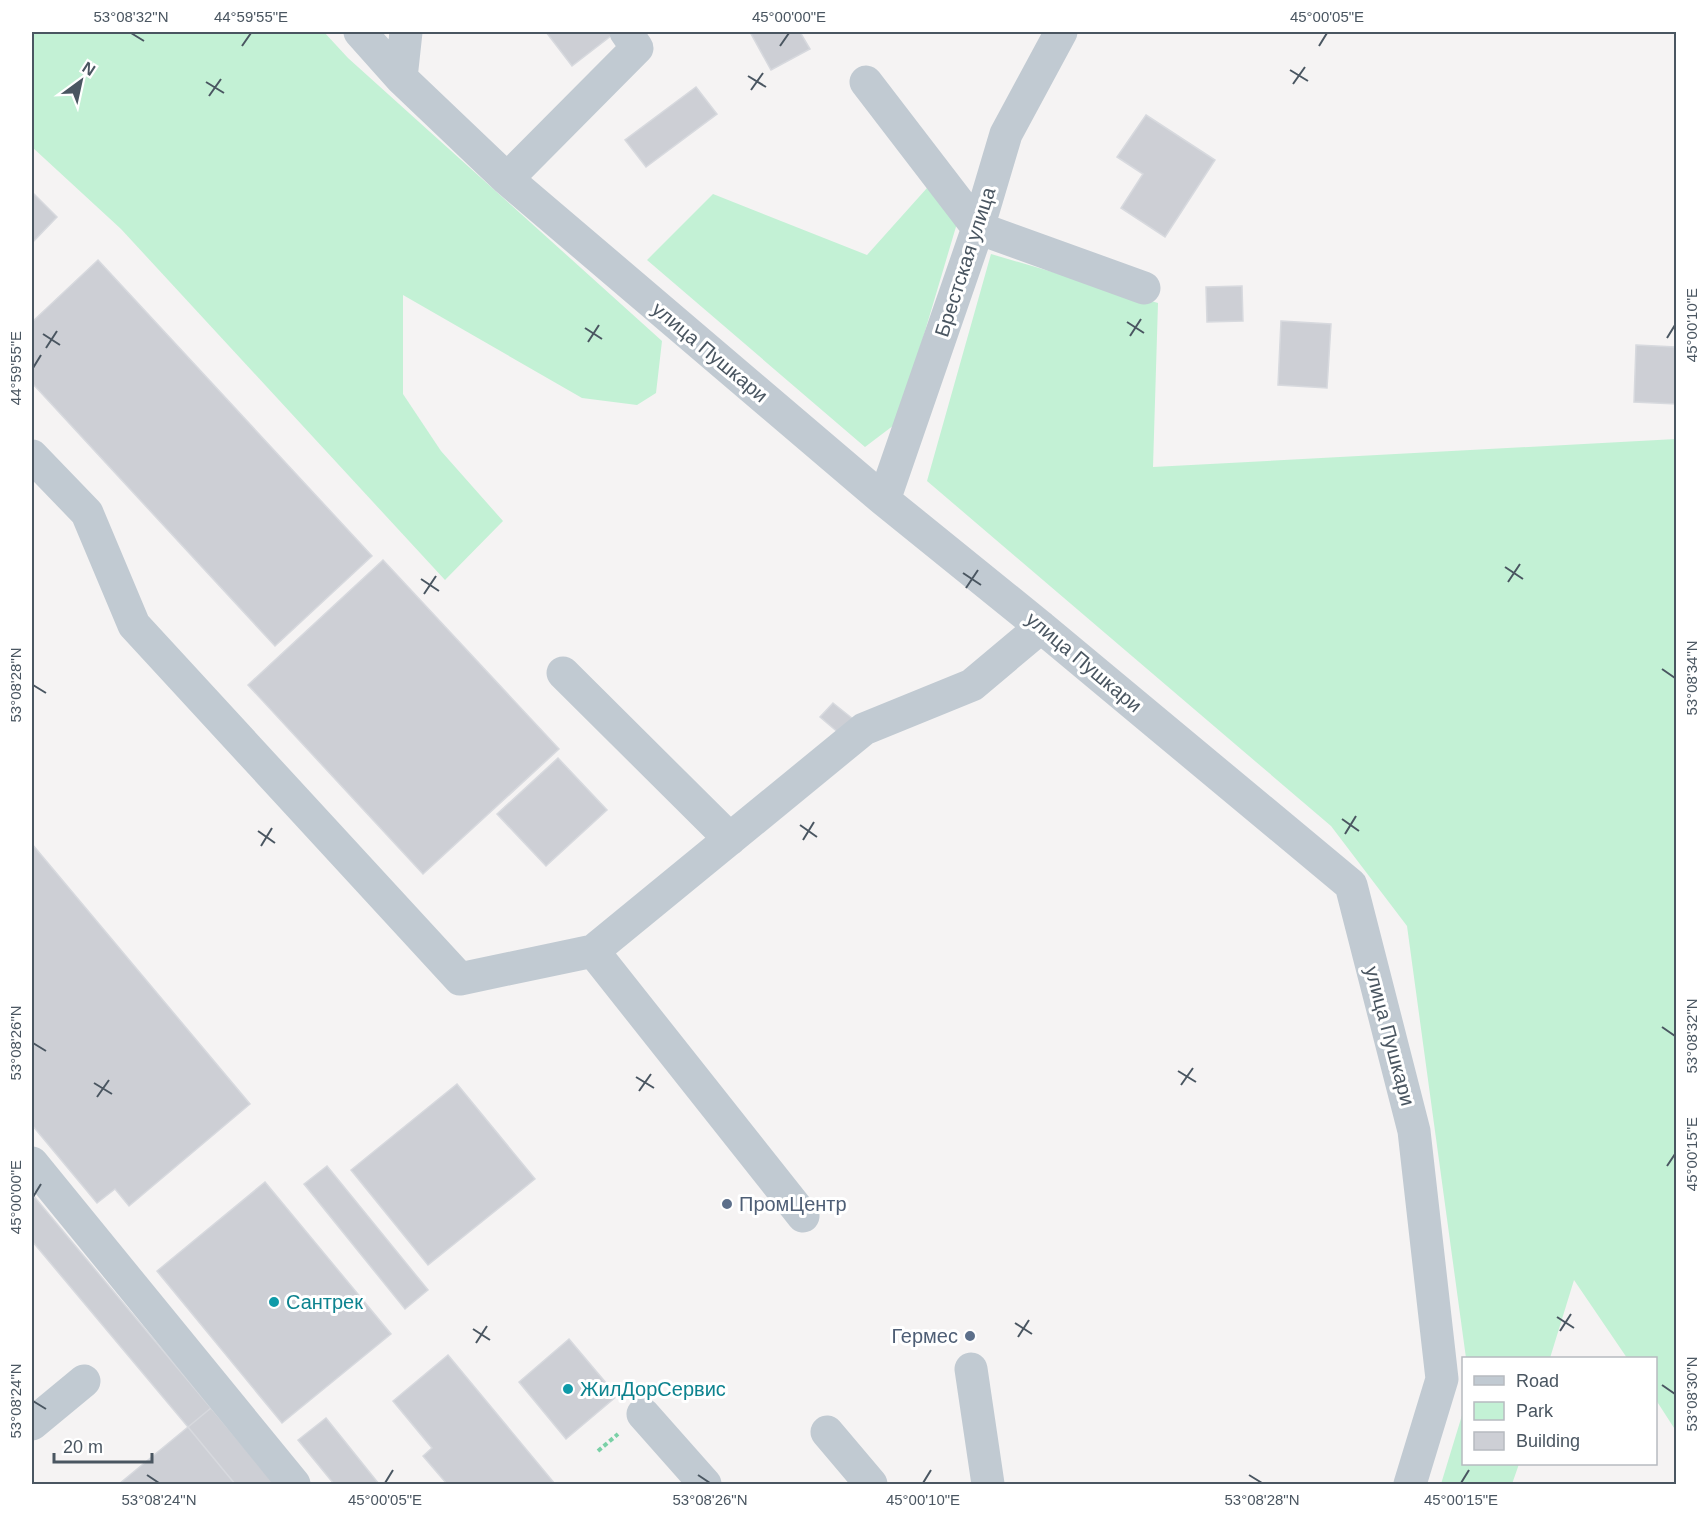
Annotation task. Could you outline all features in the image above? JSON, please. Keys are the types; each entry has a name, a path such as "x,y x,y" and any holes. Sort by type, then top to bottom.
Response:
{"street":[{"name":"улица Пушкари","path":"360,32 401,78 507,179 884,500 1041,627 1351,885 1414,1131 1442,1379 1410,1485"},
{"path":"401,78 406,32"},
{"path":"507,179 637,48 627,32"},
{"name":"Брестская улица","path":"884,500 978,228 1006,134 1061,32"},
{"path":"866,82 978,228 1144,288"},
{"path":"32,456 87,513 134,625 460,979 593,951 864,729 972,685 1041,627"},
{"path":"563,673 730,838"},
{"path":"593,951 803,1216"},
{"path":"32,1163 294,1485"},
{"path":"971,1369 988,1485"},
{"path":"32,1424 84,1381"},
{"path":"643,1414 705,1485"},
{"path":"827,1432 871,1485"}],"green space":[{"path":"32,32 324,32 348,58 662,341 656,393 637,405 582,398 403,295 403,394 441,451 503,521 445,580 121,229 32,147"},
{"path":"927,188 958,220 898,422 865,447 647,260 713,194 867,255"},
{"path":"991,254 1158,303 1153,467 1676,439 1676,1431 1657,1402 1657,1357 1626,1357 1574,1280 1550,1357 1466,1357 1407,926 1331,826 927,481"},
{"path":"1462,1415 1462,1465 1519,1465 1512,1484 1441,1484"}],"building":[{"path":"546,32 616,32 572,66"},
{"path":"750,32 800,32 810,49 771,70"},
{"path":"696,87 717,114 646,167 625,140"},
{"path":"1146,115 1215,160 1165,237 1121,208 1143,174 1117,157"},
{"path":"32,192 57,217 32,243"},
{"path":"98,260 372,556 275,646 32,383 32,322"},
{"path":"1242,286 1243,321 1207,322 1206,287"},
{"path":"1281,321 1331,324 1327,388 1278,385"},
{"path":"1636,345 1676,347 1676,404 1634,402"},
{"path":"383,560 559,749 423,874 248,685"},
{"path":"833,703 853,719 840,734 820,717"},
{"path":"558,758 607,810 546,866 497,814"},
{"path":"32,844 250,1104 129,1206 115,1189 97,1203 32,1125"},
{"path":"457,1084 535,1179 428,1265 351,1170"},
{"path":"327,1166 428,1290 405,1309 304,1184"},
{"name":"Сантрек","path":"265,1182 391,1334 282,1423 157,1271"},
{"path":"32,1194 211,1408 188,1427 32,1241"},
{"name":"ЖилДорСервис","path":"569,1339 617,1396 566,1439 519,1382"},
{"path":"448,1355 555,1484 447,1484 423,1456 432,1448 393,1401"},
{"path":"211,1408 275,1484 235,1484 188,1427"},
{"path":"326,1418 379,1484 334,1484 298,1440"},
{"path":"188,1427 235,1484 119,1484"}],"place":[{"name":"ПромЦентр","path":"727,1204"},
{"name":"Сантрек","path":"274,1302"},
{"name":"Гермес","path":"970,1336"},
{"name":"ЖилДорСервис","path":"568,1389"}]}
